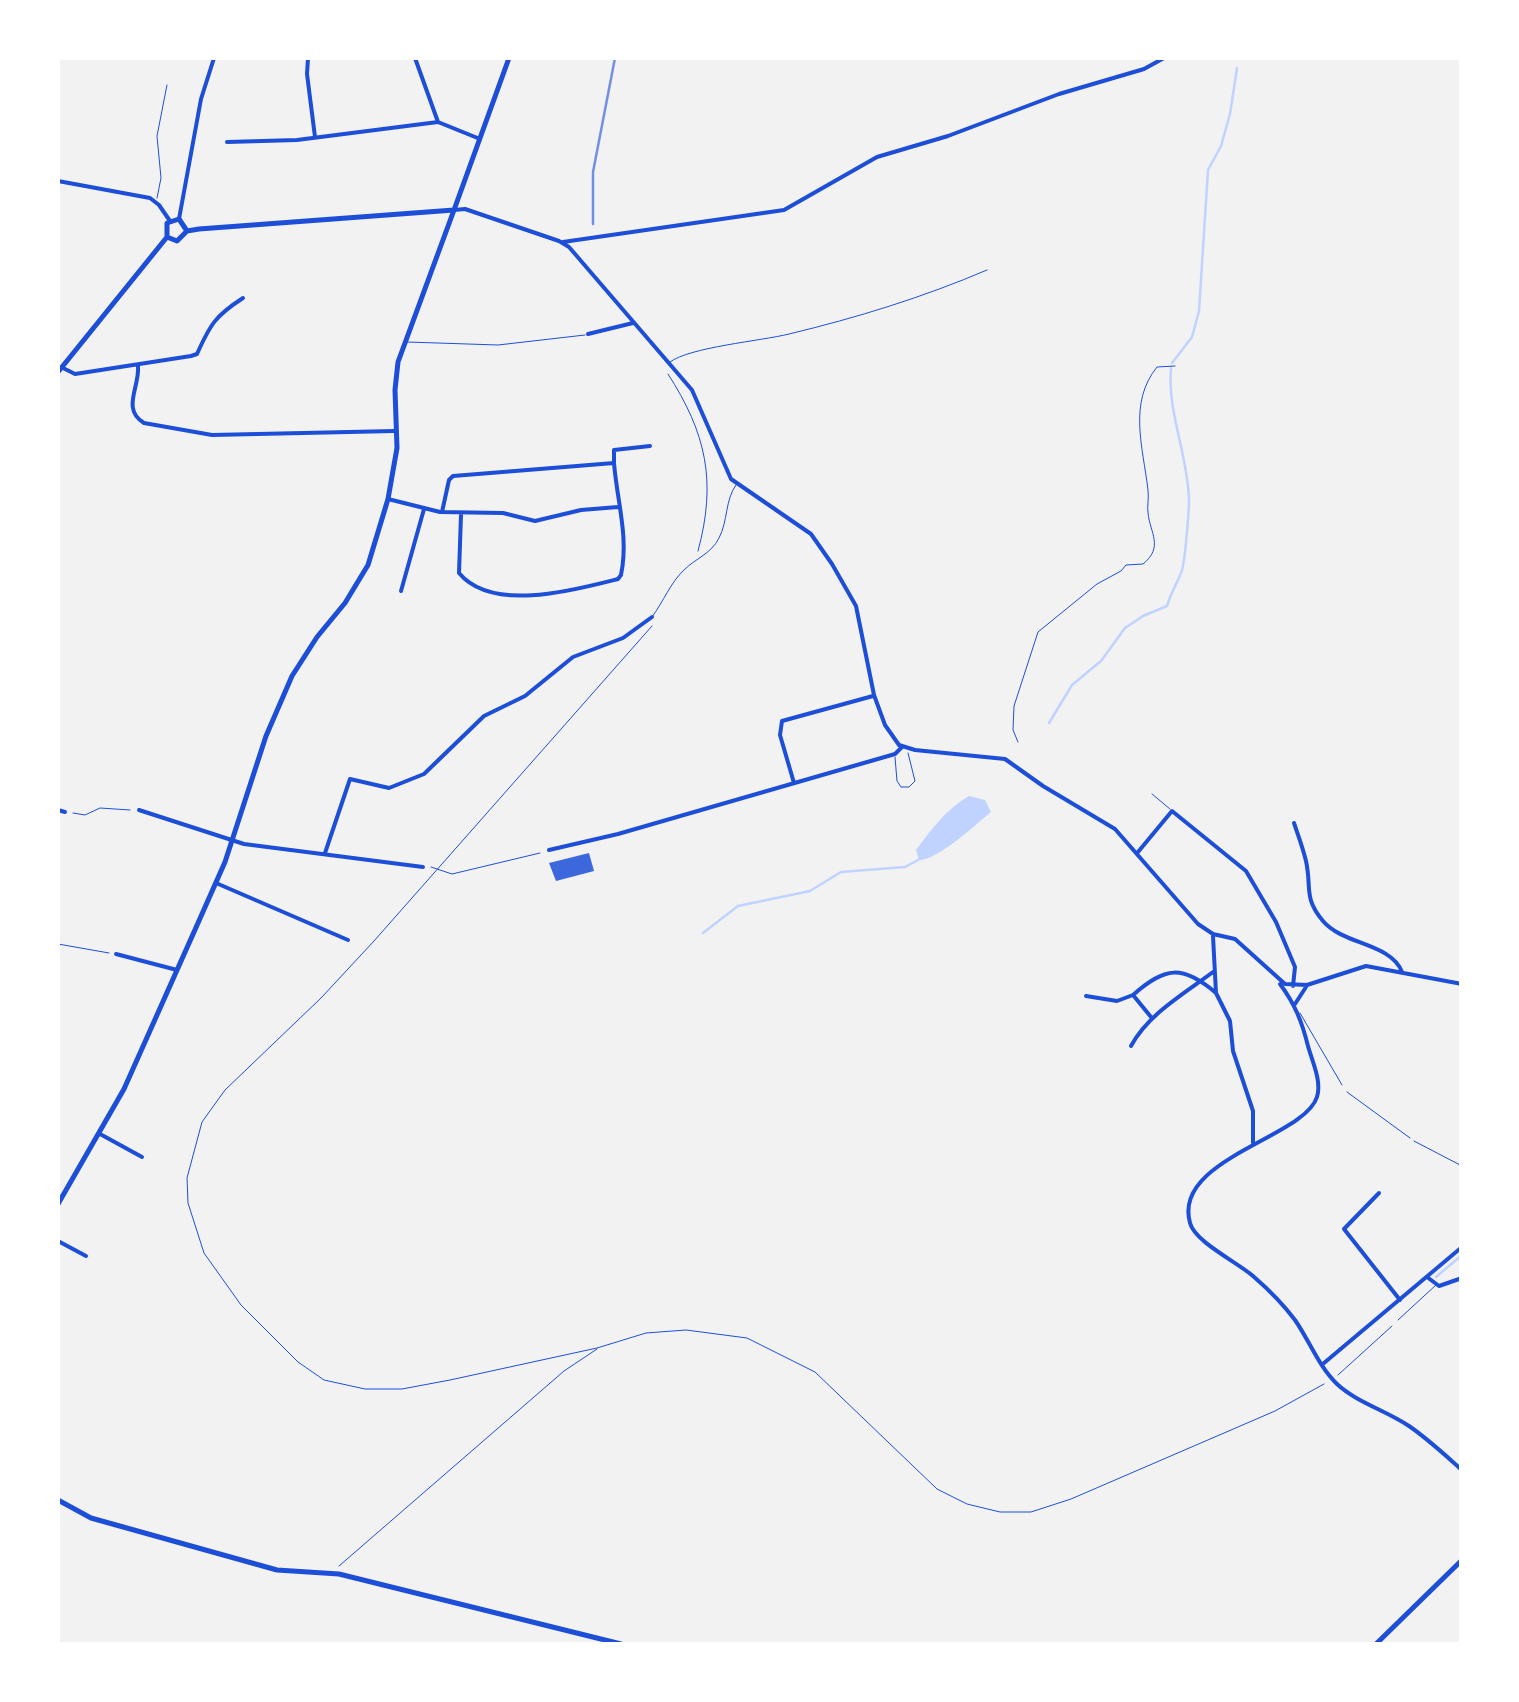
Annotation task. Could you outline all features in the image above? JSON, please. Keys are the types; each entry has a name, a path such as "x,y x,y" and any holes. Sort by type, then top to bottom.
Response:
{"street":[{"path":"187,231 179,219 201,99 214,58"},
{"path":"308,58 315,137"},
{"path":"415,58 438,122"},
{"path":"58,1204 124,1089 216,883 257,758 292,676 317,637 347,606 368,564 388,499 397,432 395,382 404,342 509,58"},
{"path":"187,231 464,208 563,242 784,210 877,157 948,136 1164,58"},
{"path":"227,142 315,137 438,122 480,139"},
{"path":"58,182 140,194 155,200 170,221"},
{"path":"167,237 165,228 170,221 179,219"},
{"path":"167,237 181,240 187,231"},
{"path":"167,237 60,370 75,374 197,354 206,330 244,298"},
{"path":"563,242 670,362 700,403 724,468 736,485 811,534 832,564 856,606 884,725 905,748"},
{"path":"588,334 633,323"},
{"path":"138,366 132,410 144,423 225,435 397,432"},
{"path":"462,514 458,568 462,578 489,590 530,596 618,579 626,542 618,507 614,450 650,446"},
{"path":"442,512 453,476 614,463"},
{"path":"388,499 442,512 503,514 535,521 581,510 618,507"},
{"path":"402,591 424,509"},
{"path":"325,853 350,779 388,788 424,774 484,716 524,696 572,657 623,638 652,616"},
{"path":"794,783 780,736 782,721 874,695"},
{"path":"549,850 621,834 905,748 1004,759 1114,829 1198,924 1213,934 1234,939 1277,979 1296,1008 1319,1093 1309,1111 1253,1142 1197,1186 1189,1204 1194,1233 1271,1294 1292,1316 1340,1386 1408,1425 1462,1470"},
{"path":"139,810 232,840 422,867"},
{"path":"1138,852 1172,811 1220,846 1268,905 1295,967 1293,986"},
{"path":"1294,822 1307,865 1307,894 1318,915 1334,933 1375,948 1400,966 1402,972"},
{"path":"216,883 348,940"},
{"path":"1213,934 1216,993 1230,1020 1233,1051 1253,1110 1253,1142"},
{"path":"116,954 177,970"},
{"path":"1277,979 1293,986 1307,985 1362,966 1462,984"},
{"path":"1086,996 1117,1000 1133,995 1150,980 1170,972 1183,972 1216,993"},
{"path":"1131,1046 1151,1017 1214,972"},
{"path":"1296,1008 1307,985"},
{"path":"1133,995 1151,1017"},
{"path":"100,1134 142,1157"},
{"path":"1379,1193 1344,1228 1400,1300"},
{"path":"58,1241 86,1256"},
{"path":"1323,1364 1462,1247"},
{"path":"1427,1277 1436,1285 1447,1286 1462,1278"},
{"path":"58,1500 91,1518 278,1570 339,1574 621,1644"},
{"path":"1376,1644 1462,1560"}],"lane":[{"path":"155,200 161,178 157,136 167,85"},
{"path":"670,362 692,352 814,328 988,270"},
{"path":"404,342 498,345 588,334"},
{"path":"652,616 683,570 717,543 736,485"},
{"path":"895,754 897,781 901,787 910,788 916,782 905,748"},
{"path":"1152,794 1172,811"},
{"path":"1296,1008 1342,1086"},
{"path":"1414,1141 1462,1166"},
{"path":"1398,1320 1436,1285"}],"path":[{"path":"1018,742 1012,720 1014,706 1038,632 1126,565 1144,564 1155,548 1156,533 1148,514 1140,400 1157,367 1176,366"},
{"path":"668,374 693,415 706,455 704,518 693,563"},
{"path":"651,630 321,998 213,1105 193,1146 187,1178 192,1220 204,1253 224,1285 298,1362 324,1380 365,1390 418,1386 646,1334 686,1330 747,1338 815,1372 937,1489 967,1504 1000,1512 1031,1512 1071,1499 1275,1411 1328,1382"},
{"path":"61,811 85,814 100,808 139,810"},
{"path":"422,867 452,874 541,853"},
{"path":"58,944 116,954"},
{"path":"1342,1086 1414,1141"},
{"path":"1340,1373 1398,1320"},
{"path":"339,1574 340,1563 564,1371 598,1348"}],"water":[{"path":"969,796 985,800 991,812 946,848 919,860 916,850 947,813"}],"building":[{"path":"589,853 594,871 556,881 549,863"}],"waterway":[{"path":"1172,363 1192,337 1199,311 1208,170 1221,146 1237,68"},
{"path":"1049,723 1072,685 1101,661 1125,628 1167,606 1182,570 1189,500 1172,401 1171,368"},
{"path":"703,933 738,906 810,891 841,872 905,867 920,859"},
{"path":"1436,1277 1462,1255"}],"railway":[{"path":"593,224 593,172 615,58"}]}
